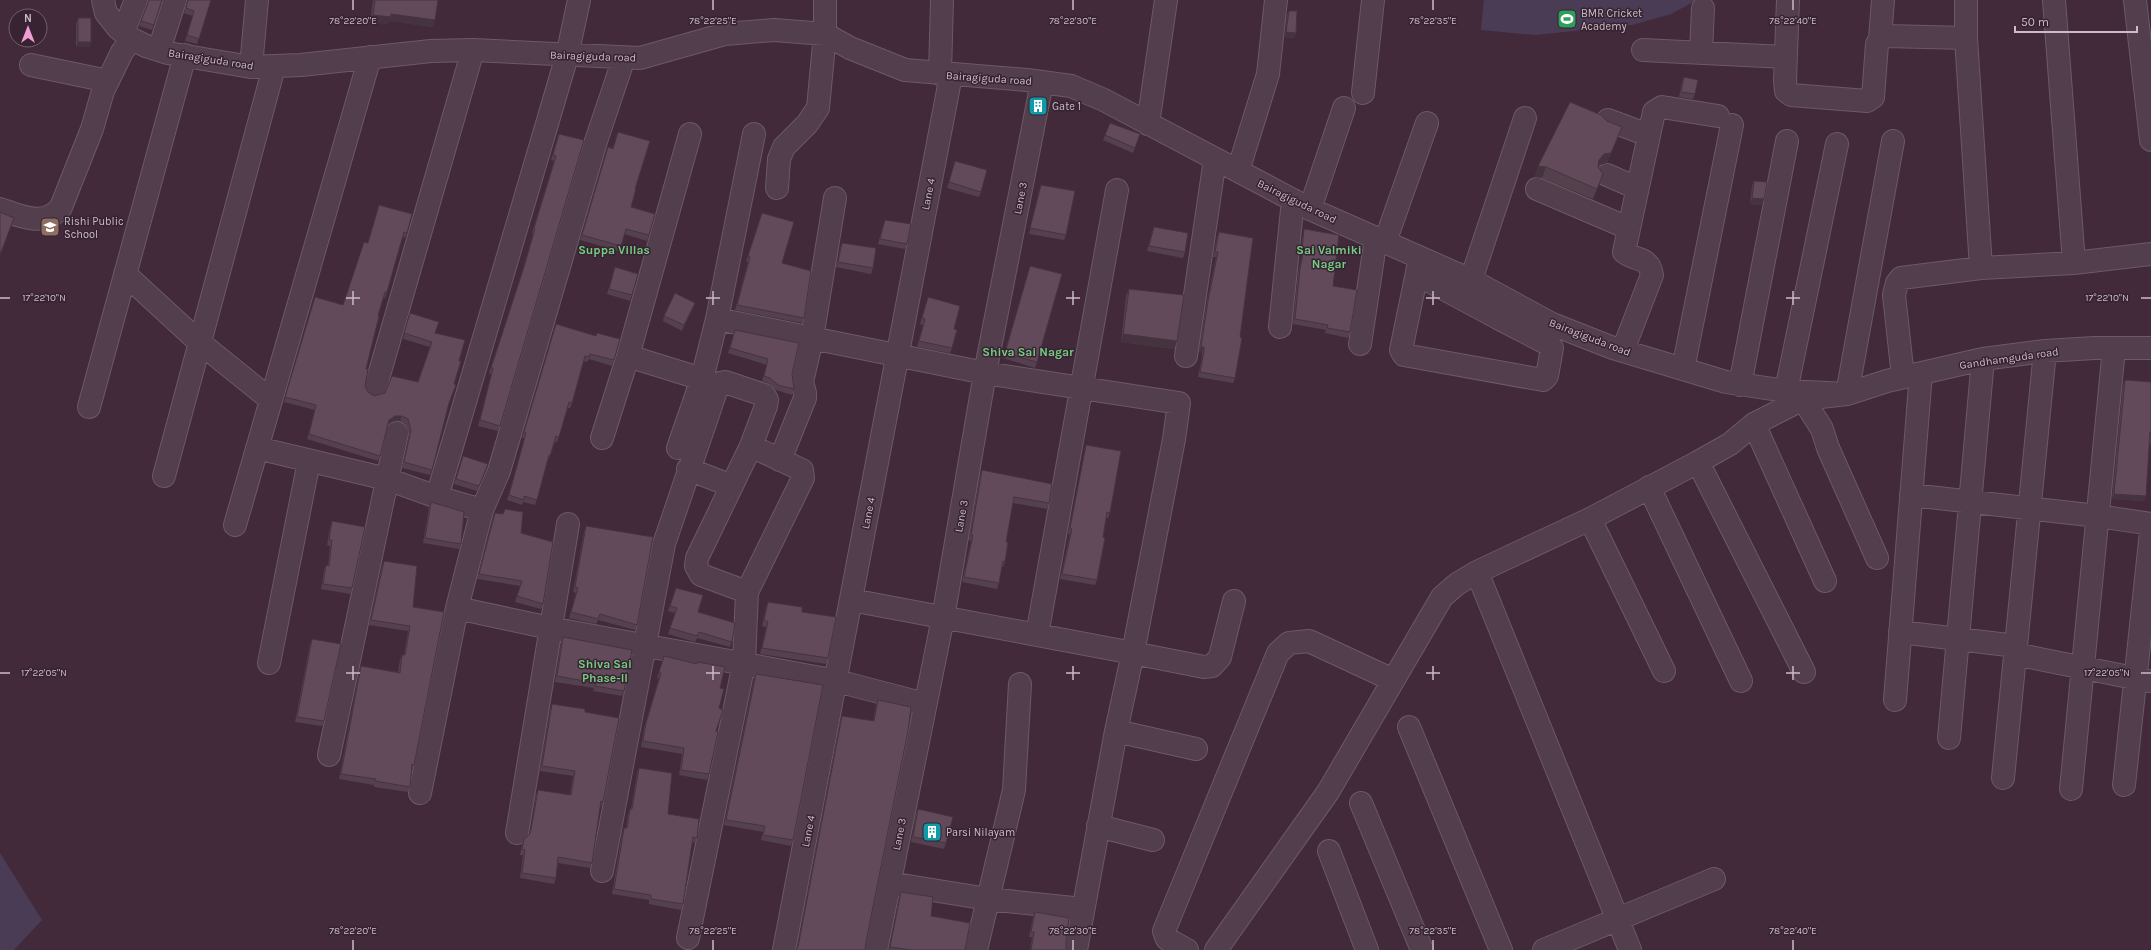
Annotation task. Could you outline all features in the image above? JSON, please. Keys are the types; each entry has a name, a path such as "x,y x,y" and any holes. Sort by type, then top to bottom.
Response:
{"street":[{"name":"Bairagiguda road","path":"103,0 106,13 127,36 159,50 251,67 274,67 370,57 472,50 567,56 640,58 725,34 774,30 825,34 850,48 905,70 1071,86 1104,100 1302,205 1380,240 1419,267 1470,280 1503,309 1552,324 1623,350 1683,369 1740,385 1795,395"},
{"path":"0,209 30,219 43,219 55,214 61,207 92,129 108,81 122,52 136,0"},
{"path":"159,50 175,0"},
{"path":"251,67 257,0"},
{"path":"437,497 567,56 579,0"},
{"path":"777,188 779,159 784,147 807,124 818,108 825,34 825,0"},
{"name":"Lane 4","path":"784,950 837,681 898,356 945,75 942,0"},
{"path":"1148,124 1166,0"},
{"path":"1238,171 1268,74 1276,0"},
{"path":"1363,93 1373,0"},
{"path":"1788,0 1786,90 1791,95 1867,100 1873,97 1875,90 1877,44 1880,39 1883,0"},
{"path":"1966,0 1966,38 1981,268"},
{"path":"2054,0 2074,263"},
{"path":"2135,0 2151,140"},
{"path":"1701,53 1703,8"},
{"path":"1880,39 1886,36 1966,38"},
{"path":"375,389 472,50"},
{"path":"1643,50 1786,56"},
{"path":"89,407 185,55"},
{"path":"235,525 370,57"},
{"path":"420,794 457,608 482,510 499,471 510,439 596,141 624,58"},
{"path":"31,65 108,81"},
{"path":"164,476 274,67"},
{"name":"Lane 3","path":"876,950 943,618 985,373 1042,82"},
{"path":"1623,350 1652,275 1651,266 1644,261 1631,257 1624,252 1654,112 1662,107 1725,120 1683,369"},
{"path":"1280,327 1302,205 1344,108"},
{"path":"1470,280 1525,118"},
{"path":"1608,120 1648,135"},
{"path":"1360,344 1380,240 1427,123"},
{"path":"602,438 628,356 690,134"},
{"path":"678,448 702,379 717,319 754,134"},
{"path":"1740,385 1787,141"},
{"path":"1847,394 1893,141"},
{"path":"1216,950 1328,792 1442,597 1456,584 1477,572 1590,519 1730,444 1754,424 1795,395 1837,144"},
{"path":"1186,356 1215,159"},
{"path":"1607,175 1637,188"},
{"path":"1537,188 1628,228"},
{"path":"1037,635 1117,190"},
{"path":"780,460 805,398 802,382 812,338 835,198"},
{"path":"1895,700 1911,495 1912,375 1894,295 1897,283 1901,278 1981,268 2074,263 2151,254"},
{"path":"1419,267 1503,309 1550,345 1552,352 1547,376 1543,380 1404,355 1401,350 1419,267"},
{"path":"125,274 199,342 271,400"},
{"path":"717,319 985,373 1179,403 1174,439 1133,653 1116,731 1076,950"},
{"path":"2071,789 2114,348"},
{"name":"Gandhamguda road","path":"1795,395 1847,394 1912,375 1983,359 2045,351 2151,348"},
{"path":"2003,778 2045,351"},
{"path":"628,356 702,379"},
{"path":"1949,738 1983,359"},
{"path":"602,871 664,544 688,469 720,383 725,382 764,395 767,400 751,446 697,558 696,566 701,574 747,592"},
{"path":"1795,395 1822,429 1828,448 1877,558"},
{"path":"1754,424 1825,581"},
{"path":"329,755 397,433"},
{"path":"688,938 744,663 747,592 802,478 802,470 751,446"},
{"path":"257,448 387,479 437,497 482,510"},
{"path":"268,663 309,461"},
{"path":"1698,462 1804,672"},
{"path":"688,469 732,486"},
{"path":"1649,487 1741,681"},
{"path":"1911,495 1971,500 2151,524"},
{"path":"1590,519 1664,672"},
{"path":"517,833 568,524"},
{"path":"2124,785 2143,680 2151,532"},
{"path":"1477,572 1630,950"},
{"path":"851,600 1204,667 1212,666 1220,657 1234,601"},
{"path":"457,608 550,628 837,681 925,704"},
{"path":"1900,632 2016,650 2083,668 2143,680"},
{"path":"1187,950 1167,939 1164,931 1278,653 1288,643 1309,641 1393,680"},
{"path":"976,950 1014,790 1020,684"},
{"path":"1409,727 1500,950"},
{"path":"1116,731 1196,749"},
{"path":"1361,803 1422,950"},
{"path":"1098,826 1153,840"},
{"path":"1329,851 1367,950"},
{"path":"1544,950 1714,879"},
{"path":"889,883 988,899 1083,909"}],"shaded area":[{"name":"BMR Cricket Academy","path":"1484,0 1697,0 1671,14 1632,25 1535,35 1481,30"},
{"path":"0,853 42,920 14,950 0,950"}],"building":[{"path":"149,0 162,0 154,25 141,21"},
{"path":"188,0 211,0 199,39 187,35 194,11 186,8"},
{"path":"375,0 438,0 435,20 391,14 391,17 373,15"},
{"path":"1289,11 1297,11 1296,33 1286,32"},
{"path":"78,18 91,18 91,42 78,42"},
{"path":"1684,77 1698,80 1695,94 1681,92"},
{"path":"1570,102 1601,115 1607,121 1622,127 1611,153 1604,154 1599,160 1598,167 1603,174 1597,189 1546,167 1538,166"},
{"path":"1110,123 1140,134 1135,148 1105,135"},
{"path":"618,132 650,141 631,207 655,214 649,235 626,229 621,246 582,235 608,147 613,149"},
{"path":"559,134 584,140 500,426 480,420 493,368 491,368 524,267 556,156 553,155"},
{"path":"955,161 987,170 981,192 949,182"},
{"path":"1754,181 1767,182 1764,199 1752,198"},
{"path":"1041,185 1075,191 1066,235 1030,228"},
{"path":"379,205 412,214 407,233 404,232 387,292 385,292 378,316 366,369 368,369 365,386 368,392 374,396 385,393 392,376 418,382 432,342 404,333 410,313 439,322 435,333 465,340 459,361 461,361 454,384 456,385 449,403 432,470 404,462 411,430 408,419 402,416 395,416 389,420 380,456 309,434 316,405 285,397 315,297 343,305 364,242 368,243"},
{"path":"0,212 14,218 0,255"},
{"path":"762,213 794,222 782,263 811,271 804,318 737,305 750,257 748,256"},
{"path":"885,220 911,224 907,244 880,239"},
{"path":"1154,227 1188,233 1185,252 1149,246"},
{"path":"1304,229 1339,235 1333,286 1357,290 1350,332 1327,328 1328,325 1295,319 1300,269 1304,249 1302,249"},
{"path":"1219,232 1253,238 1240,337 1242,338 1235,378 1200,372 1204,352 1204,347 1201,347 1208,301 1218,252 1215,252"},
{"path":"842,243 876,248 873,268 838,262"},
{"path":"1030,266 1062,274 1037,362 1005,353"},
{"path":"615,267 638,274 632,295 609,289"},
{"path":"1129,289 1184,295 1177,341 1123,334"},
{"path":"675,293 695,303 684,325 664,316"},
{"path":"928,297 960,306 954,329 957,330 952,348 919,341 925,319 922,318"},
{"path":"556,324 596,336 597,333 620,339 614,360 590,354 589,357 585,356 572,403 569,402 559,437 556,436 550,456 549,455 537,500 524,496 524,500 509,495 526,433 524,432"},
{"path":"735,330 799,343 792,374 794,389 778,385 770,378 764,376 768,359 730,348"},
{"path":"2125,380 2151,382 2151,435 2150,432 2146,496 2114,494"},
{"path":"1086,445 1121,451 1110,513 1107,512 1103,537 1105,538 1097,580 1062,574 1072,529 1070,528"},
{"path":"463,456 488,464 479,486 456,479"},
{"path":"982,470 1052,484 1049,503 1014,497 1006,542 1008,542 1005,562 1003,561 999,583 964,577 973,535 971,535"},
{"path":"431,502 464,512 461,544 425,538"},
{"path":"505,509 523,512 521,533 553,542 543,604 517,596 522,581 479,574 495,513 503,514"},
{"path":"332,521 365,527 352,588 323,584 326,565 329,566 332,540 329,540"},
{"path":"586,526 653,537 637,625 600,614 598,619 571,612 578,588 575,587"},
{"path":"384,561 417,566 413,607 444,612 414,765 412,764 410,787 375,781 376,779 341,774 361,666 400,673 402,655 405,655 410,626 371,620"},
{"path":"676,588 703,595 698,612 735,623 732,642 699,632 697,636 670,628 677,608 670,606"},
{"path":"768,602 802,607 802,612 836,617 828,658 762,648 768,622 764,620"},
{"path":"563,637 632,650 624,691 595,686 596,683 557,676"},
{"path":"312,639 341,644 324,721 297,717"},
{"path":"664,656 697,664 698,662 725,667 720,688 724,689 719,708 723,710 716,731 718,732 709,774 681,770 684,748 643,741 646,723 661,673 659,672"},
{"path":"756,674 823,685 793,840 763,835 765,826 726,820"},
{"path":"878,700 911,707 908,731 865,950 796,950 798,947 842,716 874,721"},
{"path":"552,704 585,709 585,712 619,718 603,802 601,801 592,863 558,857 556,878 522,873 525,850 522,849 524,839 529,835 531,830 538,790 571,795 575,771 542,766"},
{"path":"639,768 672,773 668,814 699,819 697,838 693,837 683,904 651,899 651,895 614,889 624,828 627,828 630,809 632,809"},
{"name":"Parsi Nilayam","path":"918,809 953,817 946,843 913,837"},
{"path":"901,892 933,897 931,916 970,923 965,950 912,950 890,947"},
{"path":"1035,912 1069,918 1066,950 1031,950 1034,932 1031,932"}],"place":[{"name":"BMR Cricket Academy","path":"1567,19"},
{"name":"Gate 1","path":"1038,106"},
{"name":"Rishi Public School","path":"50,227"},
{"name":"Parsi Nilayam","path":"932,832"}],"district":[{"name":"Suppa Villas","path":"614,250"},
{"name":"Sai Valmiki Nagar","path":"1329,257"},
{"name":"Shiva Sai Nagar","path":"1028,352"},
{"name":"Shiva Sai Phase-II","path":"605,671"}]}
